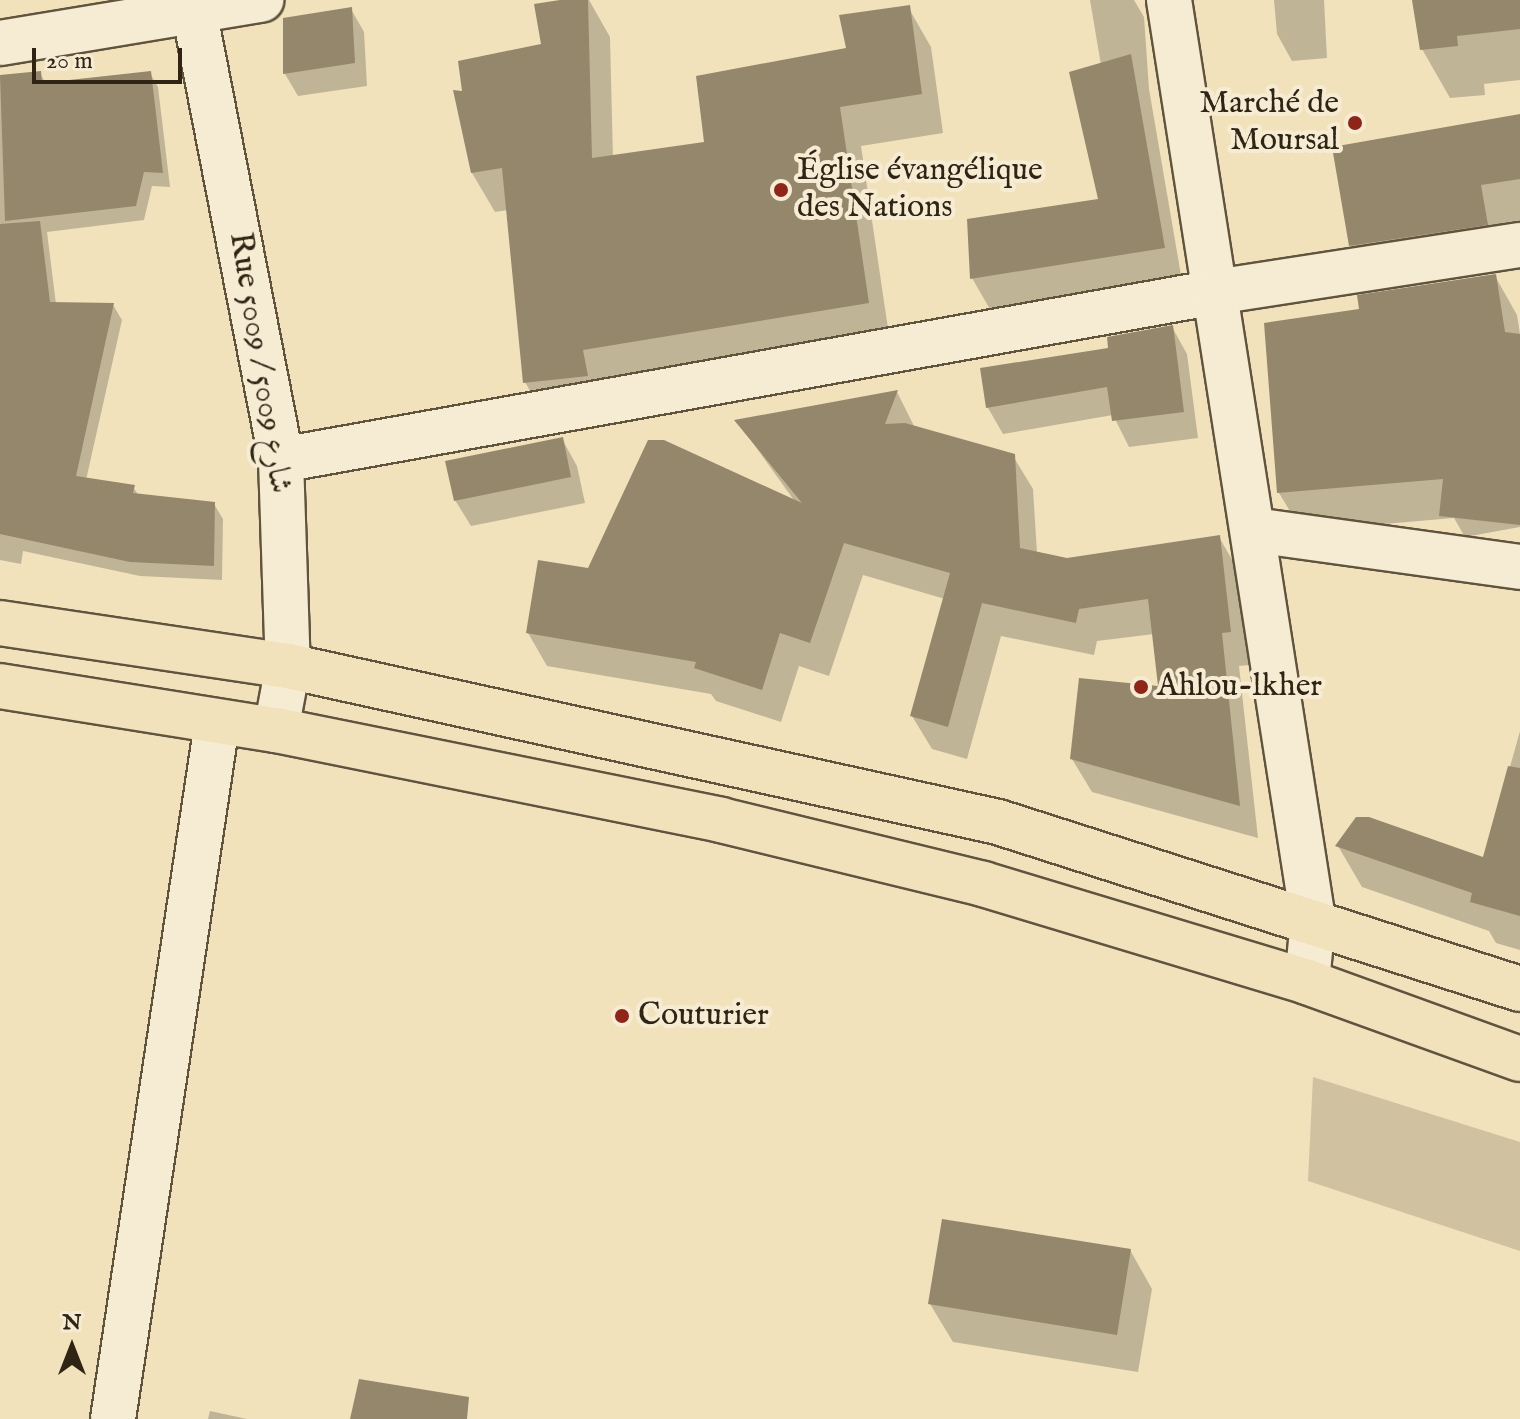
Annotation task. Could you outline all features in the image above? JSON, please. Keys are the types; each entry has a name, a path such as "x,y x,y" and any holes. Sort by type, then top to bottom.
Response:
{"main road":[{"path":"0,623 288,666 998,822 1313,920 1520,989"},
{"path":"0,686 276,730 721,820 968,880 1307,982 1520,1059"}],"street":[{"path":"0,43 193,6 261,0"},
{"path":"1169,0 1313,920 1307,982"},
{"name":"Rue 5009 / شارع 5009","path":"193,6 281,460 288,666 276,730"},
{"path":"281,460 1216,292 1520,245"},
{"path":"1254,530 1520,567"},
{"path":"113,1419 217,723"}],"shaded area":[{"path":"1313,1077 1520,1142 1520,1251 1308,1181"}],"building":[{"path":"588,0 592,158 704,142 696,76 846,48 839,15 910,5 922,94 840,107 869,303 583,350 588,376 523,383 502,168 471,173 453,90 462,91 458,61 541,44 534,4"},
{"path":"1412,0 1520,0 1520,29 1457,36 1458,46 1420,50"},
{"path":"352,7 355,63 283,74 283,18"},
{"path":"1131,54 1165,248 970,279 967,219 1098,199 1069,72"},
{"path":"41,71 42,83 151,71 163,173 144,172 136,206 5,221 0,75"},
{"path":"1520,114 1520,179 1481,185 1488,225 1349,246 1332,147"},
{"path":"40,221 50,302 114,303 76,476 135,485 133,493 215,502 214,566 130,562 0,534 0,224"},
{"path":"1496,274 1505,332 1520,334 1520,525 1439,516 1443,479 1277,493 1264,323 1359,309 1357,295"},
{"path":"1173,325 1184,412 1112,421 1107,387 986,408 980,368 1108,348 1107,337"},
{"path":"898,390 885,424 905,423 1015,454 1020,548 1067,558 1220,535 1231,632 1222,633 1240,806 1070,759 1079,678 1158,686 1148,599 1079,609 1076,623 982,603 948,727 910,716 950,573 844,543 810,643 780,633 762,690 694,668 696,662 526,633 538,560 588,568 648,440 664,440 802,503 734,420"},
{"path":"563,437 571,477 454,501 445,461"},
{"path":"1508,766 1520,768 1520,916 1470,902 1472,893 1335,846 1356,817 1369,817 1483,857"},
{"path":"942,1219 1131,1249 1117,1335 928,1304"},
{"path":"359,1379 469,1397 467,1419 350,1419"}],"place":[{"name":"Marché de Moursal","path":"1355,123"},
{"name":"Église évangélique des Nations","path":"781,190"},
{"name":"Ahlou-lkher","path":"1141,687"},
{"name":"Couturier","path":"622,1016"}]}
